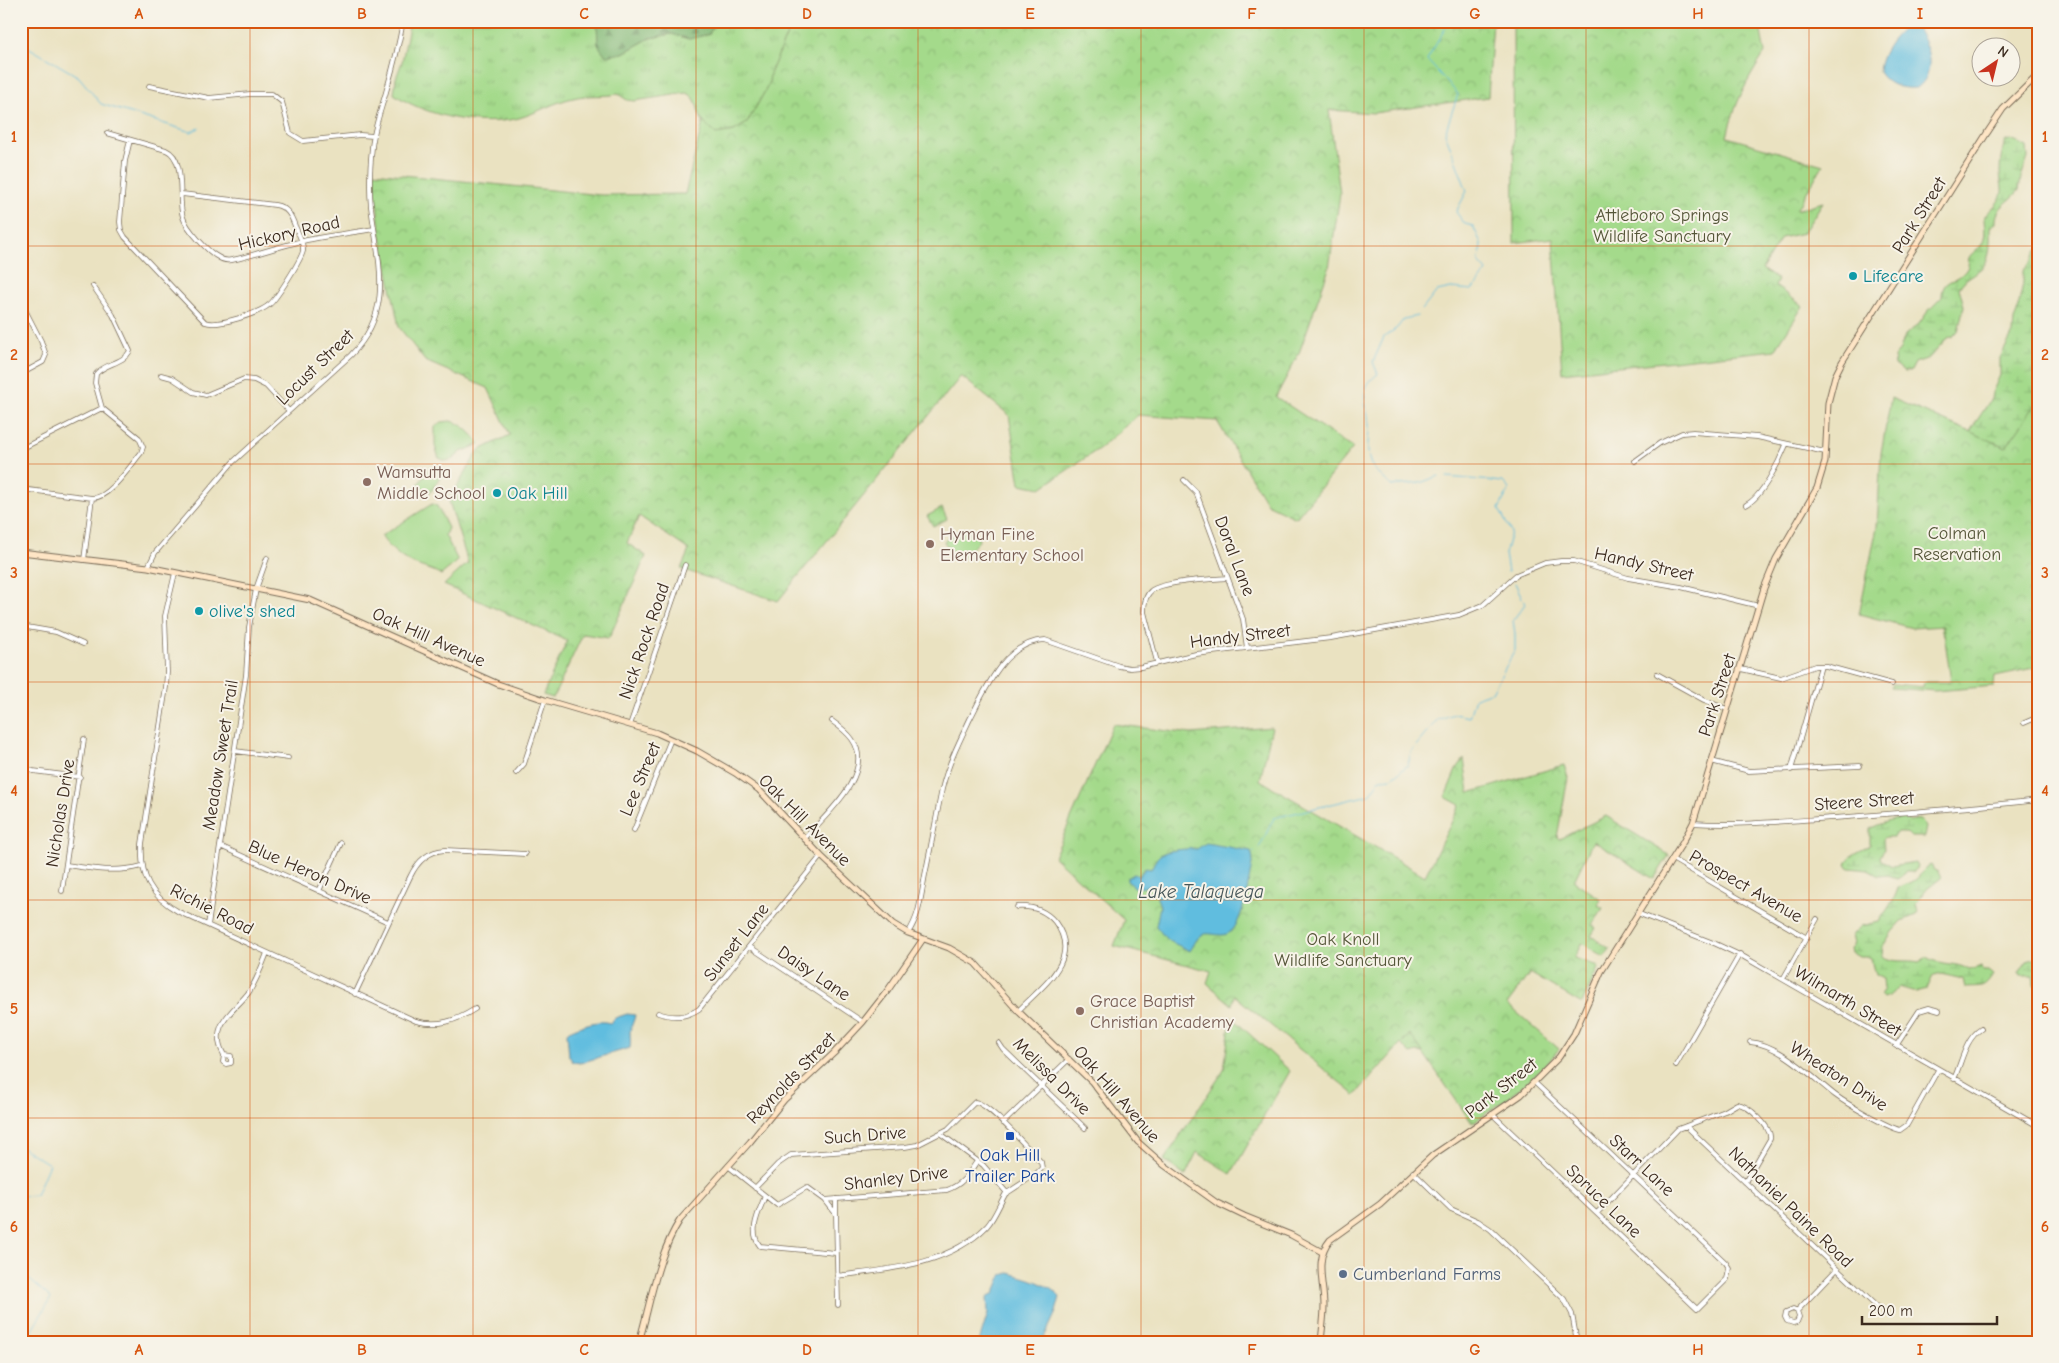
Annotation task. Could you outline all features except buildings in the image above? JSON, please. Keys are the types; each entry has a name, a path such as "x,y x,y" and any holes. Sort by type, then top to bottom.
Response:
{"main road":[{"name":"Park Street","path":"1322,1252 1330,1240 1368,1214 1433,1154 1521,1094 1554,1063 1567,1046 1581,1020 1601,972 1693,823 1764,588 1776,559 1817,488 1822,475 1828,402 1835,376 1991,125 2009,102 2038,75"},
{"name":"Oak Hill Avenue","path":"21,552 148,567 295,596 323,605 484,678 545,700 671,739 697,751 744,778 759,790 821,856 883,916 897,927 949,948 975,962 1018,1010 1092,1082 1138,1142 1171,1171 1196,1190 1230,1210 1291,1235 1322,1252"},
{"name":"Reynolds Street","path":"639,1342 662,1258 672,1231 690,1206 728,1166 784,1100 834,1053 863,1022 888,990 923,939"},
{"path":"1321,1342 1324,1306 1321,1266 1322,1252"}],"street":[{"name":"Locust Street","path":"148,567 155,553 216,480 358,348 373,323 379,305 381,286 369,184 373,136 392,72 403,21"},
{"path":"149,86 209,98 272,94 282,102 290,132 303,141 360,135 373,136"},
{"name":"Hickory Road","path":"107,134 172,153 175,158 182,194 182,212 185,222 211,252 220,258 233,260 301,241 374,229"},
{"path":"130,140 125,161 120,222 122,232 203,321 214,324 227,322 268,305 276,297 301,256 303,247 291,215 280,206 182,194"},
{"path":"21,489 99,498 111,489 141,453 143,447 139,438 102,408 95,383 96,374 105,367 124,358 130,351 113,314 93,286"},
{"path":"21,302 42,341 46,355 42,362 21,374"},
{"path":"161,375 172,378 198,394 206,395 244,380 254,380 268,388 289,411"},
{"path":"21,449 102,408"},
{"path":"1635,462 1660,443 1682,433 1693,432 1757,437 1786,445 1825,452"},
{"path":"1746,505 1754,501 1786,445"},
{"name":"Doral Lane","path":"1184,480 1196,492 1244,619 1247,648"},
{"path":"84,560 92,498"},
{"name":"Meadow Sweet Trail","path":"208,925 248,665 249,627 256,589 268,558"},
{"name":"Handy Street","path":"908,933 919,913 948,769 979,700 994,674 1002,664 1027,644 1045,640 1124,667 1140,667 1196,654 1331,638 1459,615 1483,605 1516,575 1545,563 1561,561 1574,562 1628,578 1682,587 1759,606"},
{"name":"Nick Rock Road","path":"630,726 685,565"},
{"name":"Richie Road","path":"174,573 165,616 167,672 142,844 142,866 147,881 160,899 172,908 406,1018 424,1023 449,1022 475,1009"},
{"path":"1157,662 1144,612 1144,603 1148,595 1160,587 1228,578"},
{"path":"21,626 56,632 82,644"},
{"path":"1740,669 1781,678 1821,666 1832,666 1892,684"},
{"path":"1791,770 1821,666"},
{"path":"1657,674 1704,700 1727,709"},
{"path":"516,773 524,764 545,700"},
{"path":"2024,723 2038,717"},
{"path":"804,839 852,784 857,772 859,758 853,740 832,721"},
{"name":"Nicholas Drive","path":"62,891 84,739"},
{"name":"Lee Street","path":"634,830 671,739"},
{"path":"235,750 288,758"},
{"path":"1711,761 1748,771 1860,766"},
{"path":"21,767 33,771 80,777"},
{"name":"Steere Street","path":"1693,823 1721,825 1941,810 2038,800"},
{"path":"319,891 341,843"},
{"name":"Blue Heron Drive","path":"220,846 388,922"},
{"path":"355,994 388,922 413,871 420,861 429,854 445,850 525,854"},
{"name":"Sunset Lane","path":"658,1013 678,1018 694,1013 699,1009 821,856"},
{"name":"Prospect Avenue","path":"1672,859 1807,938"},
{"path":"66,865 109,871 142,866"},
{"path":"1017,907 1030,907 1050,916 1060,931 1065,952 1062,963 1056,972 1018,1010"},
{"name":"Wilmarth Street","path":"1637,913 1740,954 1896,1046 2038,1126"},
{"path":"1783,979 1817,919"},
{"name":"Daisy Lane","path":"750,947 863,1022"},
{"path":"224,1055 220,1040 222,1023 232,1009 250,991 267,953"},
{"path":"1676,1066 1740,954"},
{"path":"1896,1046 1919,1011 1929,1008 1939,1011"},
{"path":"1954,1079 1969,1040 1981,1029"},
{"name":"Wheaton Drive","path":"1750,1042 1762,1044 1770,1048 1810,1073 1840,1098 1900,1130 1907,1125 1938,1070"},
{"name":"Melissa Drive","path":"999,1043 1085,1128"},
{"path":"837,1276 902,1267 931,1260 954,1249 972,1237 990,1221 1006,1193 1011,1192 1042,1168 1041,1162 1003,1123 1069,1059"},
{"name":"Starr Lane","path":"1534,1082 1729,1268 1727,1279 1698,1309"},
{"name":"Such Drive","path":"756,1188 778,1164 791,1155 917,1145 948,1129 975,1102 979,1102 1003,1123"},
{"path":"1597,1213 1678,1129 1725,1111 1737,1104 1747,1107 1768,1127 1771,1133 1770,1139 1745,1182"},
{"name":"Spruce Lane","path":"1492,1114 1698,1309"},
{"name":"Nathaniel Paine Road","path":"1686,1126 1877,1308"},
{"path":"940,1134 978,1161 995,1178 1006,1193"},
{"name":"Shanley Drive","path":"825,1200 946,1190 958,1186 966,1179 978,1161"},
{"path":"728,1166 778,1205 807,1187 825,1200 836,1214"},
{"path":"1413,1172 1451,1209 1478,1220 1490,1228 1558,1292 1572,1314 1577,1342"},
{"path":"765,1196 754,1228 754,1236 760,1246 836,1253"},
{"path":"836,1199 838,1304"},
{"path":"1797,1311 1837,1269"}],"green space":[{"path":"410,21 597,21 598,45 623,53 650,38 672,34 689,39 709,34 716,21 793,21 770,74 769,84 747,123 734,131 716,134 703,122 694,98 687,93 634,101 627,100 618,94 579,97 559,102 526,116 504,121 471,121 437,114 407,102 394,94"},
{"path":"597,21 716,21 709,34 689,39 672,34 650,38 623,53 606,56 598,45"},
{"path":"793,21 1493,21 1488,97 1374,113 1329,110 1340,194 1329,268 1299,353 1276,397 1353,448 1296,518 1267,504 1217,421 1138,415 1100,448 1041,488 1020,484 1009,415 961,376 778,601 681,569 689,550 639,516 627,543 646,556 609,638 583,634 553,698 543,695 567,641 444,585 468,563 449,501 478,451 510,435 488,388 425,361 399,327 381,237 373,172 601,195 685,194 703,122 716,134 734,131 747,123 769,84 770,74"},
{"name":"Attleboro Springs Wildlife Sanctuary","path":"1513,21 1766,21 1761,32 1765,53 1742,93 1733,114 1727,137 1823,165 1796,210 1823,202 1803,233 1781,238 1762,269 1778,280 1775,286 1803,306 1775,350 1562,373 1553,238 1514,243"},
{"path":"2011,140 2027,147 2028,158 2021,177 2019,190 2001,208 1996,217 1996,223 1990,227 1989,250 1986,261 1959,288 1964,306 1958,331 1946,339 1929,358 1915,363 1911,371 1904,372 1895,365 1894,357 1900,350 1905,335 1919,324 1928,311 1942,297 1944,286 1966,270 1970,256 1984,241 1984,217 2000,199 2002,193 2000,175 2001,156 2005,141"},
{"path":"2038,249 2038,643 1949,644 1942,631 1940,622 1965,439 1991,399 2000,375 2000,358 2013,333 2014,320 2023,283 2023,271 2031,262"},
{"name":"Colman Reservation","path":"1891,398 2006,447 2038,401 2038,667 1995,676 1994,686 1936,691 1891,688 1893,684 1923,687 1924,682 1951,682 1943,626 1912,628 1859,614 1877,527 1881,453"},
{"path":"450,421 463,427 480,444 446,461 439,458 435,446 435,426 442,422"},
{"path":"430,467 441,475 430,493 418,485"},
{"path":"432,504 437,506 448,528 445,535 458,561 441,575 402,558 381,536"},
{"path":"942,508 947,519 933,526 927,516"},
{"path":"960,530 969,531 978,537 979,541 960,560 944,542"},
{"name":"Oak Knoll Wildlife Sanctuary","path":"1113,724 1191,734 1272,727 1260,780 1425,876 1460,805 1445,797 1456,770 1464,759 1469,793 1564,765 1568,778 1557,837 1559,839 1606,816 1669,855 1654,879 1593,841 1574,881 1601,899 1598,905 1603,908 1592,925 1596,928 1591,936 1610,949 1604,957 1582,943 1574,958 1599,966 1582,1004 1530,973 1507,1004 1559,1049 1540,1070 1518,1089 1472,1123 1410,1034 1355,1095 1234,995 1232,1005 1207,983 1211,971 1114,946 1124,920 1054,857"},
{"path":"1904,817 1909,821 1920,819 1926,827 1924,837 1911,837 1906,832 1897,832 1893,837 1886,837 1883,839 1884,849 1880,857 1881,860 1892,866 1915,862 1917,866 1914,872 1906,872 1897,878 1888,875 1879,876 1868,870 1850,868 1846,865 1853,855 1870,845 1870,829"},
{"path":"1931,865 1941,878 1927,889 1916,904 1918,911 1916,915 1902,921 1892,932 1883,946 1882,956 1896,961 1919,962 1927,957 1938,962 1964,967 1969,970 1982,966 1983,971 1988,971 1993,975 1982,987 1965,988 1963,979 1941,974 1933,976 1927,989 1916,992 1899,987 1883,998 1880,995 1884,989 1883,979 1875,975 1871,959 1859,957 1851,952 1850,948 1854,944 1852,935 1861,926 1879,922 1892,902 1898,888 1915,880"},
{"path":"2038,958 2038,989 2034,984 2033,976 2021,976 2019,973 2027,961"},
{"path":"1231,1017 1290,1071 1231,1174 1197,1152 1185,1176 1164,1160 1224,1070"},
{"path":"1416,1031 1430,1050 1424,1053 1411,1054 1399,1042"}],"water":[{"path":"1906,27 1917,29 1928,51 1929,67 1927,75 1917,88 1895,86 1886,81 1879,72 1882,59 1888,47"},
{"name":"Lake Talaquega","path":"1206,843 1251,851 1253,859 1242,910 1234,928 1225,935 1202,935 1190,951 1167,940 1156,926 1160,906 1157,898 1157,889 1152,886 1136,888 1127,881 1127,878 1134,874 1139,876 1145,868 1151,869 1157,858 1163,853 1197,849"},
{"path":"627,1014 635,1015 630,1031 630,1048 580,1063 573,1062 569,1056 567,1033 569,1031 594,1022 610,1023 615,1018"},
{"path":"1009,1273 1030,1279 1050,1288 1060,1297 1056,1312 1042,1342 979,1342 988,1313 987,1298 994,1294 1002,1275"}],"waterway":[{"path":"1422,310 1437,291 1451,288 1472,290 1487,271 1479,262 1481,243 1473,226 1465,224 1456,212 1467,191 1445,133 1458,94 1427,60 1447,25 1447,21"},
{"path":"21,43 79,77 101,104 191,132 199,128"},
{"path":"1417,316 1404,319 1397,328 1384,337 1373,362 1378,374 1371,380 1365,392 1369,427 1368,453 1370,462 1376,471 1391,486 1420,483 1439,476"},
{"path":"1447,477 1503,482 1509,489 1499,509 1511,532 1505,554 1508,572"},
{"path":"1259,848 1274,818 1369,795 1380,779 1392,778 1408,765 1411,752 1437,720 1454,714 1469,717 1475,698 1492,692 1515,650 1513,620 1525,604 1515,583"},
{"path":"21,1147 49,1164 36,1195 21,1196"},
{"path":"21,1264 24,1275 51,1298 25,1342"}],"place":[{"name":"Lifecare","path":"1853,276"},
{"name":"Wamsutta Middle School","path":"367,482"},
{"name":"Oak Hill","path":"497,493"},
{"name":"Hyman Fine Elementary School","path":"930,544"},
{"name":"olive's shed","path":"199,611"},
{"name":"Grace Baptist Christian Academy","path":"1080,1011"},
{"name":"Oak Hill Trailer Park","path":"1010,1136"},
{"name":"Cumberland Farms","path":"1343,1274"}]}
